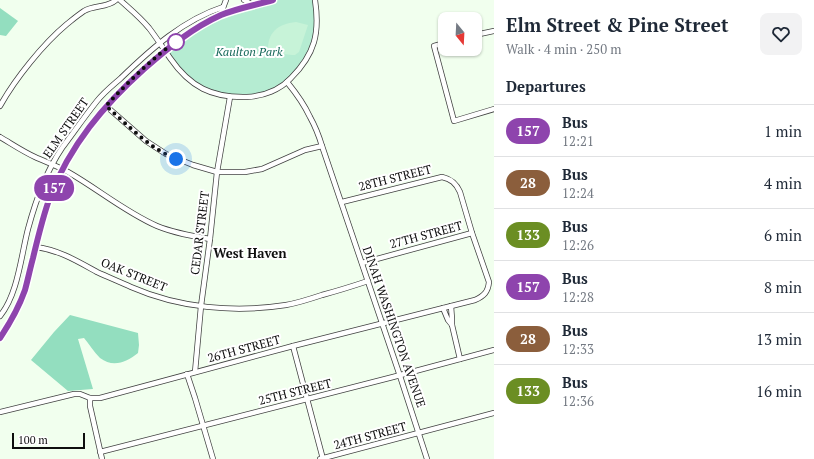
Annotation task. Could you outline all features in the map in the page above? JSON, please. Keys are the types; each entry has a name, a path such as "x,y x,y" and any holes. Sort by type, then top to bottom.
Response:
{"street":[{"path":"0,106 20,76 42,49 62,28 85,10 107,5 116,0"},
{"path":"120,0 142,20 177,67 189,80 209,92 230,96 250,96 273,91 287,82 295,74 306,60 315,39 317,27 315,0"},
{"path":"220,16 226,0"},
{"path":"244,0 253,5"},
{"name":"ELM STREET","path":"0,338 25,290 46,208 55,186 80,140 106,106 125,86 183,36 220,16 273,0"},
{"name":"ELM STREET","path":"0,316 10,298 18,275 33,212 48,173 62,148 97,100 144,56 172,33 202,15 224,7"},
{"path":"482,34 494,31"},
{"path":"438,45 434,46 454,120 494,110"},
{"name":"DINAH WASHINGTON AVENUE","path":"287,82 310,115 315,126 342,202 427,459"},
{"path":"107,91 113,99"},
{"name":"CEDAR STREET","path":"195,372 201,306 218,172 230,96"},
{"path":"106,106 160,151 176,159 218,172 245,172 262,170 305,150 322,146"},
{"path":"0,137 20,150 63,169 125,209 158,227 177,233 210,239"},
{"name":"28TH STREET","path":"342,202 442,177 448,178 457,186 460,192 472,233"},
{"name":"27TH STREET","path":"362,263 472,233"},
{"name":"26TH STREET","path":"0,412 74,394 80,394 90,398 100,398 480,298 485,294 489,282 472,233"},
{"name":"OAK STREET","path":"36,247 68,256 99,273 147,294 176,302 201,306 252,308 287,305 338,291 368,280"},
{"path":"451,306 452,324 460,360"},
{"path":"443,308 448,320 452,324"},
{"path":"293,346 322,459"},
{"name":"25TH STREET","path":"100,457 204,426 400,376 494,350"},
{"path":"187,374 204,426 212,459"},
{"path":"90,398 90,406 100,457"},
{"name":"24TH STREET","path":"322,459 494,413"}],"green space":[{"name":"Kaulton Park","path":"273,0 315,0 317,16 311,50 287,82 262,95 220,95 189,80 165,50 220,16"},
{"path":"0,8 18,21 6,36 0,35"},
{"path":"296,22 308,25 299,52 292,55 268,52 269,39 275,30 284,25"},
{"path":"70,315 138,333 138,353 120,363 110,363 100,358 84,338 78,339 93,389 68,391 31,360"}],"bus line":[{"name":"157","path":"0,338 10,322 25,290 44,214 50,197 71,155 80,140 101,112 125,86 183,36 229,12 273,0"}],"district":[{"name":"West Haven","path":"250,253"}],"route":[{"path":"176,42 125,86 106,106 160,151 176,159"}]}
